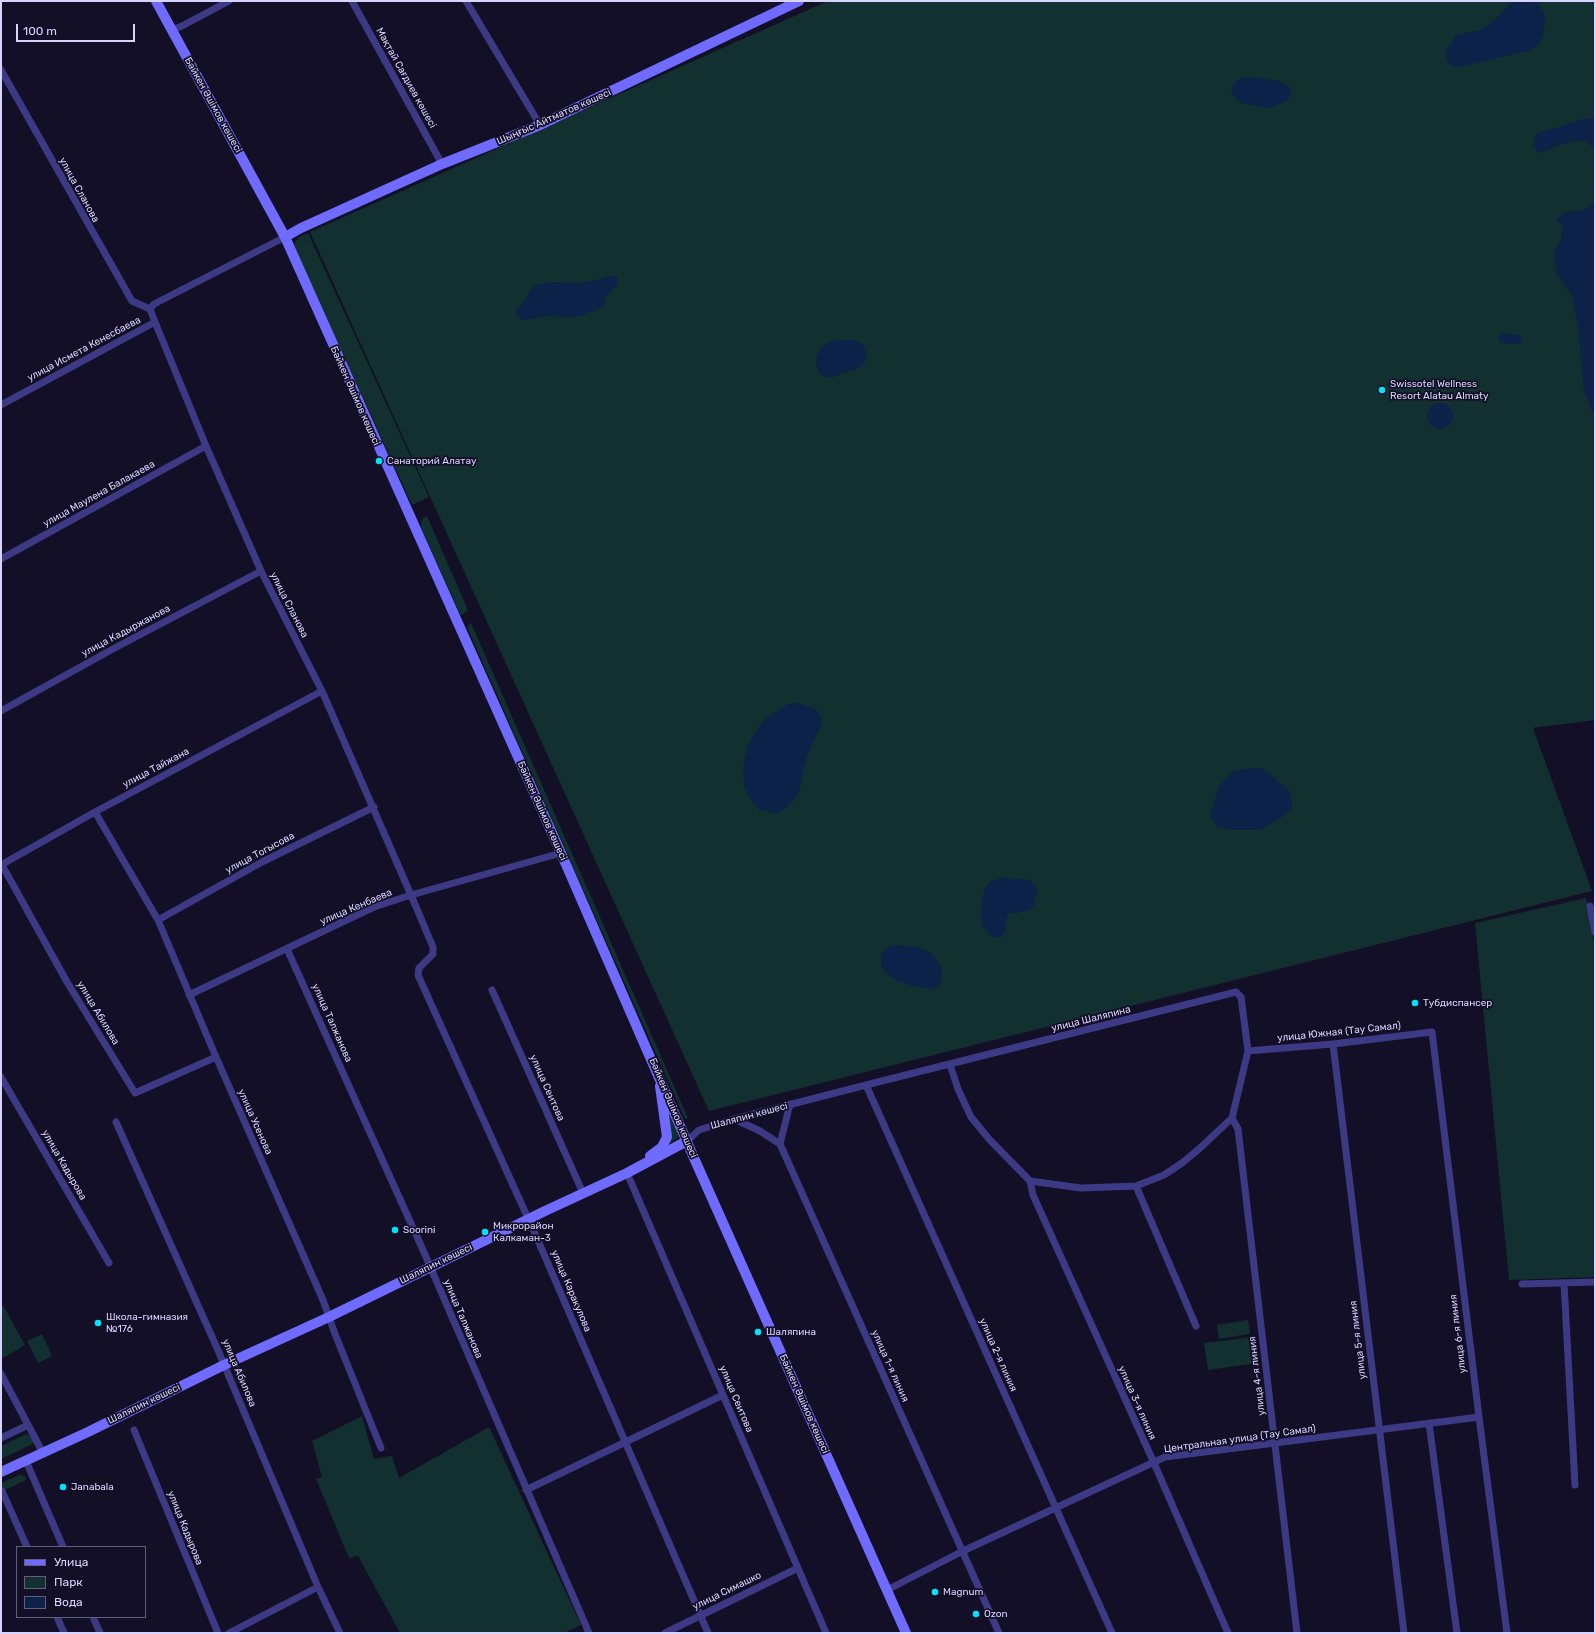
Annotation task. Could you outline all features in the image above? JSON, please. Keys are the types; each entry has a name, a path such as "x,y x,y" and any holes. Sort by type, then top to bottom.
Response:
{"main road":[{"name":"Бәйкен Әшімов көшесі","path":"156,1 285,237 561,853 687,1141 906,1633"},
{"name":"Шыңғыс Айтматов көшесі","path":"285,237 301,228 442,164 540,125 799,1"},
{"path":"627,1173 662,1147 667,1137 657,1070"},
{"name":"Шаляпин көшесі","path":"1,1472 224,1365 329,1317 528,1219 627,1173 687,1141"}],"street":[{"path":"172,30 229,1"},
{"name":"Мақтай Сағдиев көшесі","path":"352,1 442,164"},
{"path":"466,1 540,125"},
{"name":"улица Сланова","path":"1,70 132,301 150,309"},
{"name":"улица Исмета Кенесбаева","path":"1,405 155,322 150,309 154,304 285,237"},
{"name":"улица Сланова","path":"155,322 206,446 261,571 322,691 412,895"},
{"name":"улица Маулена Балакаева","path":"1,559 206,446"},
{"name":"улица Кадыржанова","path":"1,711 111,650 261,571"},
{"name":"улица Тайжана","path":"1,865 95,812 322,691"},
{"name":"улица Тогысова","path":"158,920 262,862 374,807"},
{"name":"улица Усенова","path":"95,812 158,920 189,995 323,1300 381,1448"},
{"name":"улица Кенбаева","path":"189,995 374,908 412,895 561,853"},
{"name":"улица Абилова","path":"1,865 67,982 134,1093 216,1057"},
{"name":"улица Каракулова","path":"412,895 433,947 433,954 420,968 418,975 528,1219 708,1633"},
{"path":"1590,906 1595,932"},
{"name":"улица Талжанова","path":"288,948 430,1267 589,1633"},
{"name":"улица Сеитова","path":"492,990 583,1193"},
{"name":"улица Шаляпина","path":"950,1064 1236,992 1241,997 1248,1051"},
{"name":"улица Южная (Тау Самал)","path":"1248,1051 1333,1044 1432,1032"},
{"name":"улица 6-я линия","path":"1432,1032 1507,1633"},
{"name":"улица 5-я линия","path":"1333,1044 1404,1633"},
{"path":"950,1064 958,1089 972,1117 989,1139 1030,1181 1081,1188 1136,1186 1164,1174 1182,1163 1204,1145 1232,1118 1248,1051"},
{"name":"Шаляпин көшесі","path":"687,1141 699,1130 734,1119 950,1064"},
{"name":"улица Кадырова","path":"1,1077 109,1264"},
{"name":"улица 2-я линия","path":"866,1085 1112,1633"},
{"path":"734,1119 760,1131 780,1144 790,1104"},
{"name":"улица 4-я линия","path":"1232,1118 1238,1129 1298,1633"},
{"name":"улица Абилова","path":"116,1122 224,1365 318,1587 340,1633"},
{"name":"улица 1-я линия","path":"780,1144 999,1633"},
{"name":"улица Сеитова","path":"627,1173 826,1633"},
{"name":"улица 3-я линия","path":"1030,1181 1032,1195 1154,1463 1228,1633"},
{"path":"1136,1186 1196,1326"},
{"path":"1522,1284 1595,1282"},
{"path":"1564,1283 1575,1485"},
{"path":"1,1374 43,1453"},
{"path":"526,1490 723,1395"},
{"name":"Центральная улица (Тау Самал)","path":"887,1590 963,1552 1165,1457 1479,1417"},
{"path":"1429,1424 1457,1633"},
{"path":"1,1438 28,1425"},
{"name":"улица Кадырова","path":"134,1430 218,1633"},
{"path":"26,1461 63,1546"},
{"path":"2,1491 27,1546"},
{"name":"улица Симашко","path":"665,1633 798,1568"},
{"path":"229,1633 318,1587"},
{"path":"57,1618 64,1633"},
{"path":"93,1618 100,1633"}],"green space":[{"path":"828,1 1595,1 1595,720 1533,728 1592,891 709,1111 310,232"},
{"path":"308,233 429,497 412,505 298,255 294,244 299,237"},
{"path":"427,516 468,610 461,616 421,527 422,519"},
{"path":"471,623 688,1118 685,1119 467,627"},
{"path":"1586,898 1595,948 1595,1277 1509,1280 1475,923"},
{"path":"664,1100 679,1133 678,1137 665,1147"},
{"path":"3,1305 25,1345 3,1358 1,1355 1,1306"},
{"path":"1248,1320 1250,1334 1219,1339 1217,1325"},
{"path":"42,1334 52,1356 38,1363 27,1341"},
{"path":"1254,1337 1257,1363 1208,1370 1204,1343"},
{"path":"362,1416 374,1459 392,1456 399,1478 489,1427 581,1625 564,1633 400,1633 358,1556 349,1558 316,1479 322,1477 312,1441"},
{"path":"26,1434 34,1437 37,1442 1,1459 1,1446"},
{"path":"19,1475 25,1476 26,1480 1,1492 1,1483"}],"water":[{"path":"1514,1 1538,1 1545,17 1541,41 1532,50 1459,67 1453,67 1448,63 1446,57 1447,49 1456,35 1481,30 1497,18 1508,5"},
{"path":"1245,77 1278,81 1287,85 1291,89 1292,94 1286,101 1274,107 1264,108 1241,103 1232,94 1231,88 1236,81"},
{"path":"1595,118 1595,148 1583,140 1561,144 1540,153 1533,147 1536,134 1583,119"},
{"path":"1595,202 1595,417 1584,392 1578,326 1572,296 1556,273 1554,251 1561,240 1562,226 1556,219 1566,212 1585,210"},
{"path":"614,275 618,278 617,285 606,297 603,307 585,315 576,317 546,316 524,320 517,316 516,311 535,285 551,282 580,283"},
{"path":"1502,333 1520,335 1522,342 1518,344 1501,343 1498,338"},
{"path":"839,340 856,340 863,344 867,354 866,359 861,366 855,369 832,377 826,377 820,374 818,369 816,361 817,354 826,343"},
{"path":"1440,403 1449,407 1453,416 1449,425 1440,429 1431,425 1427,416 1431,407"},
{"path":"798,703 816,709 821,716 822,724 806,757 800,789 795,799 781,812 774,813 759,810 753,804 744,786 743,769 747,748 752,737 764,720 788,704"},
{"path":"1251,768 1260,768 1267,772 1287,789 1291,794 1292,807 1286,814 1268,826 1258,830 1229,830 1218,827 1212,821 1211,813 1219,787 1233,772"},
{"path":"1001,877 1029,880 1035,885 1037,891 1034,905 1030,910 1009,914 1007,916 1005,932 1001,938 998,938 991,936 982,925 981,910 985,887 990,882"},
{"path":"893,945 917,947 932,953 942,971 939,986 932,989 911,986 894,979 887,974 881,966 881,955 887,948"}],"place":[{"name":"Swissotel Wellness Resort Alatau Almaty","path":"1382,390"},
{"name":"Санаторий Алатау","path":"379,461"},
{"name":"Тубдиспансер","path":"1415,1003"},
{"name":"Soorini","path":"395,1230"},
{"name":"Микрорайон Калкаман-3","path":"485,1232"},
{"name":"Школа-гимназия №176","path":"98,1323"},
{"name":"Шаляпина","path":"758,1332"},
{"name":"Janabala","path":"63,1487"},
{"name":"Magnum","path":"935,1592"},
{"name":"Ozon","path":"976,1614"}]}
